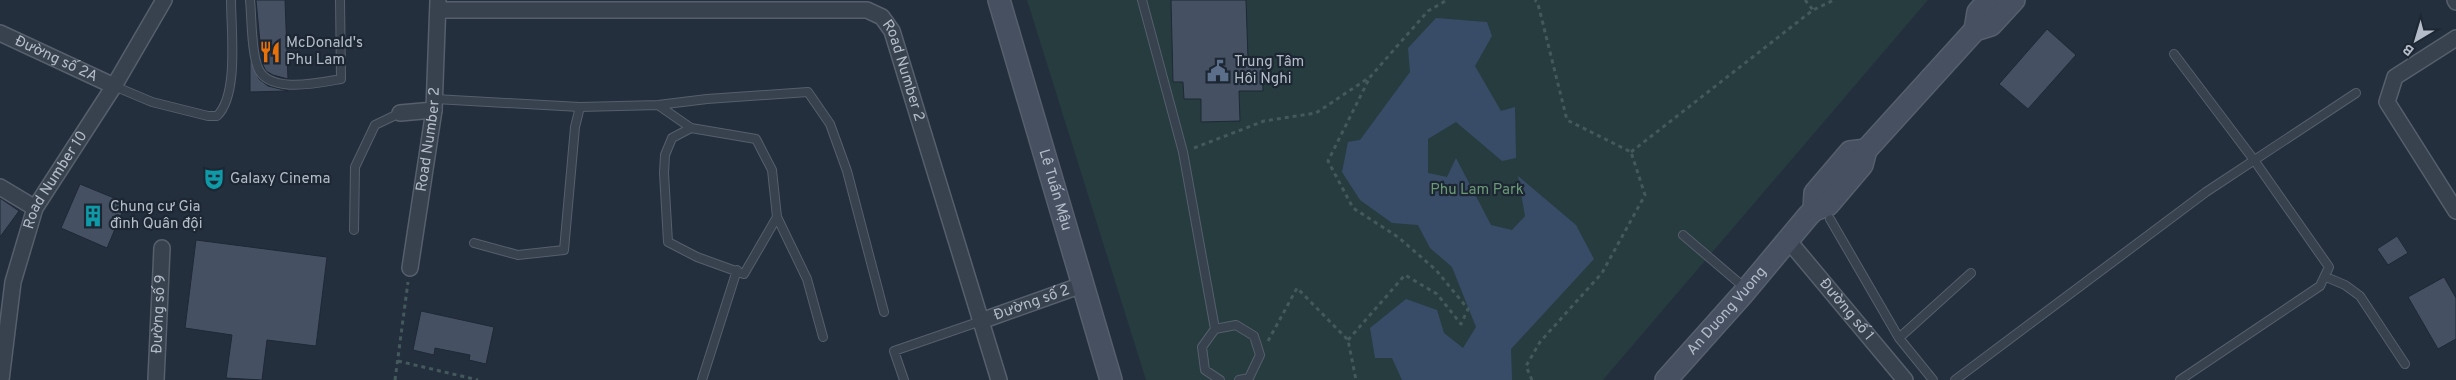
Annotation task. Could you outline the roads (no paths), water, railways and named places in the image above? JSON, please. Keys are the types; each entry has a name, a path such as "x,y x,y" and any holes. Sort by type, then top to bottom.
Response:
{"main road":[{"name":"Lê Tuấn Mậu","path":"999,0 1111,380"},
{"path":"1989,0 1978,12 1975,30 1992,25 2014,0"},
{"name":"An Duong Vuong","path":"1666,380 1788,240 1822,214 1862,165 1866,150 1975,30"}],"street":[{"name":"Road Number 10","path":"1,380 6,279 35,208 114,86 164,0"},
{"name":"Road Number 2","path":"410,268 434,104 438,5 868,10 882,17 892,31 999,380"},
{"name":"Đường số 2A","path":"0,33 114,86"},
{"path":"2456,38 2395,77 2387,102 2456,211"},
{"path":"400,113 434,104"},
{"path":"0,187 35,208"},
{"name":"Đường số 1","path":"1788,240 1904,380"},
{"name":"Đường số 9","path":"156,380 162,248"},
{"name":"Đường số 2","path":"981,321 1082,286"}],"lane":[{"path":"114,86 152,102 208,116 217,116 224,109 230,88 231,0"},
{"path":"250,0 257,66 262,76 276,84 315,84 340,79 340,0"},
{"path":"1142,0 1183,152 1215,329"},
{"path":"2174,54 2254,160 2329,267 2326,277 2320,286 2180,380"},
{"path":"434,104 580,107 658,105 707,99 808,92 830,124 848,171 884,312"},
{"path":"1955,380 2206,192 2356,93"},
{"path":"658,105 691,128 756,139 772,170 777,216 807,280 823,338"},
{"path":"474,243 518,255 564,250 575,128 580,107"},
{"path":"354,230 355,167 375,125 400,113"},
{"path":"691,128 672,138 664,155 668,242 697,257 744,274 777,216"},
{"path":"1822,214 1899,338 1933,380"},
{"path":"1683,235 1746,289"},
{"path":"702,380 737,270"},
{"path":"1899,338 1970,273"},
{"path":"2326,277 2345,285 2360,296 2405,364"},
{"path":"904,380 894,351 981,321"},
{"path":"1220,380 1206,370 1202,347 1215,329 1236,325 1254,336 1260,355 1249,378 1239,380"}],"water":[{"path":"1436,18 1487,22 1492,36 1475,66 1501,111 1515,107 1516,158 1502,161 1456,122 1428,139 1428,173 1447,177 1456,158 1491,225 1512,230 1525,216 1518,176 1576,225 1594,259 1511,349 1512,380 1402,380 1392,358 1375,358 1370,328 1406,299 1437,310 1444,333 1463,348 1476,327 1452,267 1430,248 1418,225 1392,223 1360,200 1342,172 1348,142 1360,140 1410,72 1408,48"}],"place":[{"name":"McDonald's Phu Lam","path":"270,52"},
{"name":"Trung Tâm Hôi Nghi","path":"1218,71"},
{"name":"Galaxy Cinema","path":"214,179"},
{"name":"Chung cư Gia đình Quân đội","path":"93,216"}],"park label":[{"name":"Phu Lam Park","path":"1477,190"}]}
